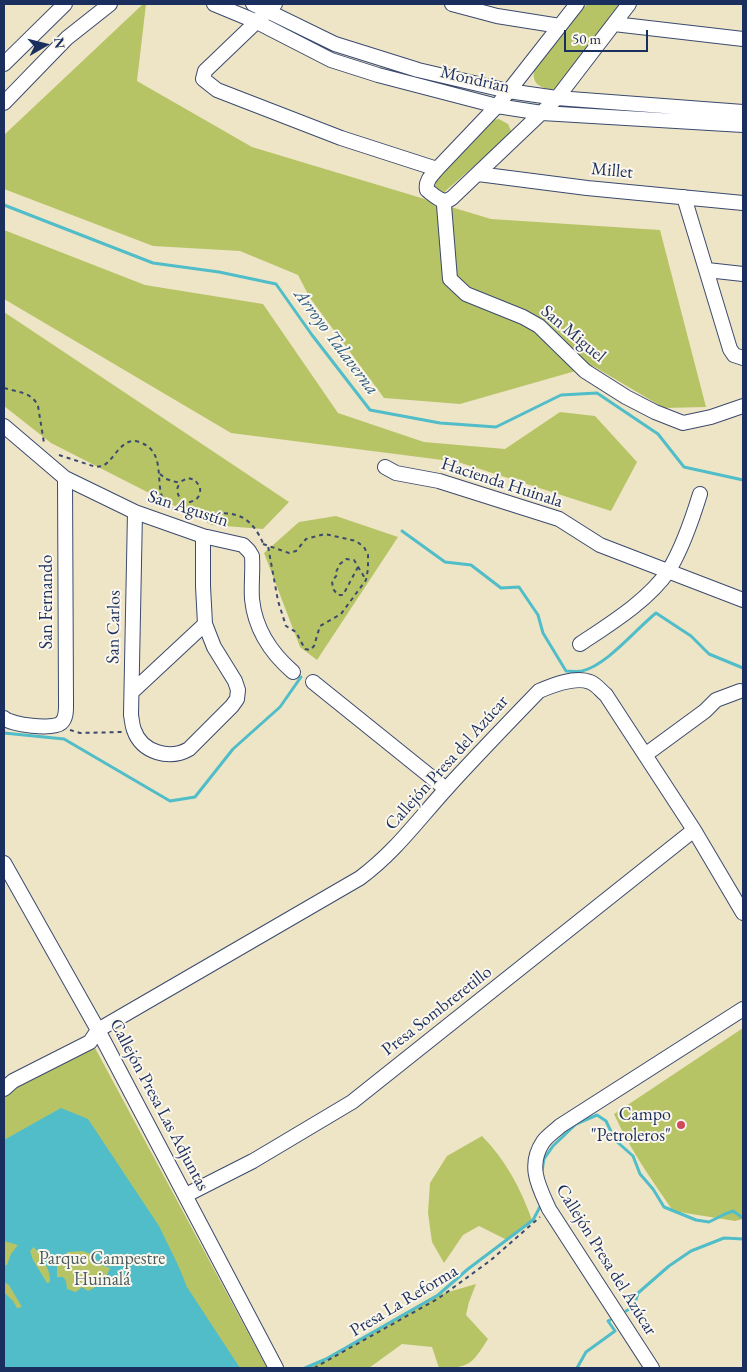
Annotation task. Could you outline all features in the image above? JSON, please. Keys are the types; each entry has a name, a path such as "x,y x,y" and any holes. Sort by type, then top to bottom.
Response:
{"street":[{"path":"4,64 66,4"},
{"path":"4,103 67,38 110,4"},
{"name":"Mondrian","path":"214,4 255,21 331,60 378,75 497,106 542,113 743,125"},
{"name":"Mondrian","path":"253,4 271,8 336,44 418,70 508,92 558,98 743,112"},
{"path":"452,4 498,16 560,26"},
{"path":"577,4 497,106 437,168 428,180 427,190 445,202 449,201 558,98 629,4"},
{"path":"271,8 212,62 205,71 203,79 216,90 298,122 437,168"},
{"path":"614,24 743,39"},
{"name":"Millet","path":"478,174 587,188 743,204"},
{"path":"684,197 730,349 734,355 743,358"},
{"name":"San Miguel","path":"449,201 450,278 466,294 523,317 539,326 585,371 626,397 655,412 683,422 690,422 743,406"},
{"path":"707,270 743,274"},
{"name":"San Agustín","path":"4,426 65,478 135,512 203,536 243,545 249,551"},
{"name":"Hacienda Huinala","path":"385,466 396,473 468,490 559,520 600,545 743,600"},
{"name":"San Fernando","path":"60,724 64,718 66,701 65,478"},
{"path":"580,644 640,602 668,570 690,528 700,494"},
{"name":"San Carlos","path":"135,512 131,715 138,736"},
{"path":"138,736 150,750 169,755 181,754 189,749 237,699 238,690 235,681 214,647 204,624 203,536"},
{"path":"249,551 252,556 252,599 256,619 264,641 293,672"},
{"path":"132,692 204,624"},
{"name":"Callejón Presa del Azúcar","path":"4,1088 13,1080 90,1042 98,1030 360,878 379,864 408,834 446,789 539,691 564,682 589,681 606,695 694,830 743,913"},
{"path":"313,682 446,789"},
{"path":"645,755 705,712 716,700 740,691"},
{"path":"5,719 18,724 52,727 60,724"},
{"name":"Presa Sombreretillo","path":"186,1195 253,1161 352,1102 694,830"},
{"name":"Callejón Presa Las Adjuntas","path":"4,863 98,1030 276,1368"},
{"name":"Callejón Presa del Azúcar","path":"652,1368 549,1209 537,1183 534,1171 536,1156 543,1141 560,1126 743,1009"}],"path":[{"path":"4,388 32,396 36,400 42,439 46,447"},
{"path":"52,451 96,467 103,466 129,442 140,442 147,446 156,458 160,474 161,496 164,503 174,509 232,514 243,518 258,532 263,543 289,553 296,551 306,539 325,534 339,536 364,547 368,555 366,580 341,614 320,626 314,646 307,650 296,632 286,626 278,601 268,546"},
{"path":"160,474 171,481 180,482 192,478 199,483 201,491 198,498 190,502 182,500 177,494 180,482"},
{"path":"249,551 263,543"},
{"path":"358,567 343,595 338,596 335,593 332,581 337,574 336,572 340,564 346,559 354,560 366,580"},
{"path":"60,724 74,732 80,733 138,736"},
{"name":"Presa La Reforma","path":"314,1368 440,1298 491,1260 549,1209"}],"green space":[{"path":"143,4 146,4 137,81 252,147 491,219 660,230 706,407 664,408 593,366 460,404 384,398 310,298 298,275 240,251 153,246 4,189 4,135"},
{"path":"587,4 619,4 558,87 551,90 540,86 534,79 534,71"},
{"path":"499,119 508,124 512,133 442,194 433,188 434,183 493,120"},
{"path":"4,230 145,285 263,304 338,413 424,442 505,449 560,412 595,416 637,462 611,511 458,462 231,433 4,299"},
{"path":"4,312 289,502 263,529 212,525 51,443 4,406"},
{"path":"336,516 398,537 317,660 300,647 264,553 299,522"},
{"name":"Campo \"Petroleros\"","path":"743,1028 743,1219 735,1221 673,1211 634,1152 614,1114"},
{"name":"Parque Campestre Huinalá","path":"94,1046 267,1368 4,1368 4,1089"},
{"path":"482,1136 498,1154 512,1175 532,1220 507,1240 479,1226 463,1235 444,1263 432,1242 428,1213 430,1183 447,1156"},
{"path":"476,1284 466,1315 488,1339 469,1363 457,1367 439,1368 432,1347 402,1344 369,1368 305,1368 326,1359 438,1295"}],"water":[{"name":"Parque Campestre Huinalá","path":"61,1108 88,1119 159,1226 187,1287 240,1368 4,1368 4,1292 17,1308 22,1307 9,1285 4,1282 4,1265 7,1265 11,1254 18,1245 4,1241 4,1140","holes":["34,1247 43,1259 50,1282 47,1283 33,1260 30,1251","82,1251 91,1254 96,1263 110,1268 104,1279 95,1287 88,1291 82,1287 76,1292 67,1289 66,1281 63,1277 57,1277 57,1262 68,1252"]}],"waterway":[{"name":"Arroyo Talaverna","path":"4,205 153,263 219,272 276,284 312,335 370,410 440,423 496,427 561,395 597,393 658,434 684,467 743,480"},
{"path":"402,531 445,562 471,565 501,588 519,587 538,615 543,633 566,671 582,671 601,662 656,613 691,636 709,654 743,668"},
{"path":"4,733 64,739 170,801 195,797 233,749 280,707 301,677"},
{"path":"542,1171 544,1159 553,1146 576,1124 597,1115 606,1121 615,1140 633,1156 640,1174 653,1189 664,1207 696,1220 709,1222 733,1211 743,1218"},
{"path":"305,1368 326,1359 438,1295 468,1269 533,1220 541,1205"},
{"path":"626,1311 634,1306 638,1293 669,1266 691,1251 724,1238 743,1239"},
{"path":"577,1368 586,1352 615,1331 608,1321 610,1320"}],"place":[{"name":"Campo \"Petroleros\"","path":"681,1125"}]}
